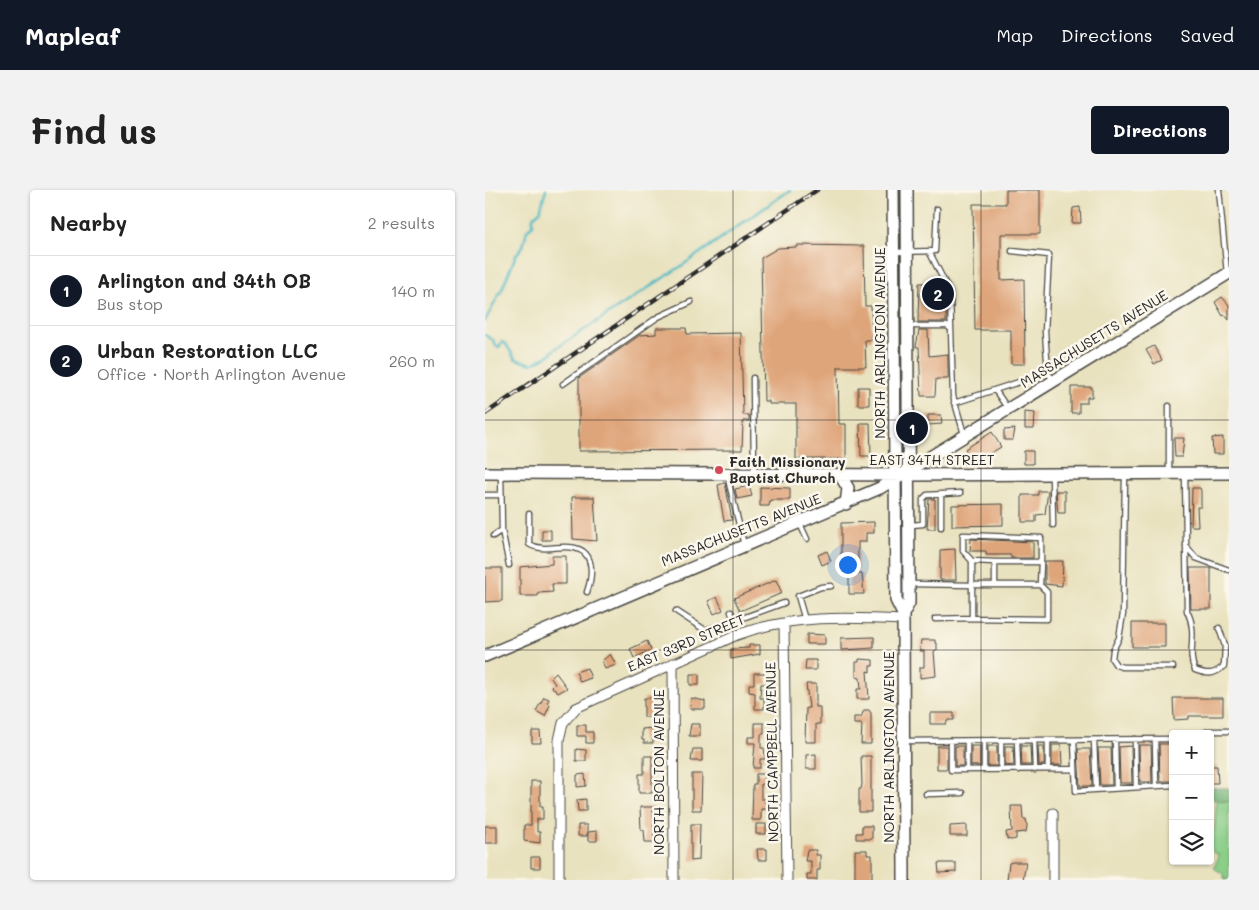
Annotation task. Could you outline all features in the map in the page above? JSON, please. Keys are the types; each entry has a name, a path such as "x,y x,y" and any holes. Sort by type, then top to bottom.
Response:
{"main road":[{"name":"NORTH ARLINGTON AVENUE","path":"893,190 902,475 909,525 909,605 903,617"},
{"name":"NORTH ARLINGTON AVENUE","path":"904,880 903,617 896,600 908,326 907,190"},
{"name":"MASSACHUSETTS AVENUE","path":"485,656 744,545 845,504 902,475 1009,409 1051,377 1228,273"},
{"name":"EAST 34TH STREET","path":"485,473 902,475 1229,473"},
{"path":"840,474 848,488 845,504"}],"street":[{"name":"EAST 33RD STREET","path":"559,880 559,734 567,716 584,702 752,630 784,623 838,617 903,617"},
{"name":"NORTH CAMPBELL AVENUE","path":"784,623 787,880"},
{"name":"NORTH BOLTON AVENUE","path":"673,663 674,880"},
{"path":"1053,813 1053,880"}],"lane":[{"path":"1219,190 1228,273"},
{"path":"894,252 935,251 937,208"},
{"path":"954,403 995,390 1051,377 1045,332 1049,254 1012,250"},
{"path":"929,251 950,294 954,403 965,436"},
{"path":"563,384 658,317 691,302"},
{"path":"908,326 947,326 951,329"},
{"path":"753,378 754,474"},
{"path":"995,390 1009,409"},
{"path":"1169,406 1169,474"},
{"path":"501,473 502,530 509,565"},
{"path":"729,474 729,483 744,545"},
{"path":"1052,474 1053,525"},
{"path":"1125,474 1123,614 1119,638 1113,650 1112,659 1116,665 1122,668 1173,667"},
{"path":"1185,474 1187,611 1192,621 1194,638 1191,663 1195,670 1206,674 1216,673 1224,666 1225,646 1219,628"},
{"path":"909,525 923,524 923,499 927,495 960,493"},
{"path":"941,494 941,527"},
{"path":"485,495 501,495"},
{"path":"529,514 529,544 537,549 576,548 586,556 591,566 591,580 587,592"},
{"path":"799,523 807,539"},
{"path":"493,536 502,530"},
{"path":"935,619 1047,619 1047,592 1040,584 1041,538 963,536 963,551 971,561 972,618"},
{"path":"1186,546 1196,558 1229,569"},
{"path":"971,561 1041,562"},
{"path":"995,562 995,584"},
{"path":"909,584 1040,584"},
{"path":"805,620 798,596 821,587 831,586"},
{"path":"676,611 705,630 784,603"},
{"path":"731,612 734,621"},
{"path":"1214,731 1229,731"},
{"path":"1135,739 1136,787"},
{"path":"1155,739 1156,786"},
{"path":"904,741 1169,739"},
{"path":"1001,740 1001,770"},
{"path":"1017,740 1018,770"},
{"path":"1034,740 1035,770"},
{"path":"1048,740 1048,770"},
{"path":"1074,740 1075,791 1169,785"},
{"path":"1094,740 1096,789"},
{"path":"1115,740 1116,788"},
{"path":"951,741 951,770 1075,769"},
{"path":"967,741 967,770"},
{"path":"984,741 984,770"},
{"path":"926,794 962,793"}],"green space":[{"path":"1214,788 1229,788 1229,802 1214,800"},
{"path":"1217,799 1229,802 1229,880 1225,880 1223,874 1214,868 1219,856 1214,852"}],"building":[{"path":"1006,190 1040,190 1040,234 1001,234 1001,280 1024,279 1025,364 1011,364 1011,330 975,330 973,204 1006,204"},
{"path":"1080,207 1081,223 1072,223 1073,208"},
{"path":"797,245 864,246 865,306 871,306 872,340 865,340 866,367 838,367 839,424 846,424 846,459 796,459 796,404 769,404 769,401 764,401 761,258 778,248 797,247"},
{"path":"919,283 939,283 939,303 946,303 946,322 918,322"},
{"path":"1222,297 1229,305 1229,320 1225,315 1223,316 1215,302"},
{"path":"656,328 686,328 687,334 741,333 743,415 749,415 749,421 743,421 742,450 579,451 579,378 640,335 656,334"},
{"path":"919,330 928,330 929,356 948,354 948,379 936,379 935,396 921,396 919,347 916,347"},
{"path":"1154,346 1162,360 1154,364 1146,350"},
{"path":"858,387 869,387 869,405 858,405"},
{"path":"1071,387 1092,387 1092,397 1087,397 1087,403 1079,403 1079,413 1071,413"},
{"path":"1025,412 1035,413 1034,429 1025,429"},
{"path":"928,415 941,415 942,424 928,425"},
{"path":"860,423 870,423 871,456 861,456"},
{"path":"1015,429 1013,440 1004,440 1004,430"},
{"path":"992,432 1001,447 974,463 965,449"},
{"path":"1223,437 1223,454 1213,454 1212,438"},
{"path":"1174,438 1184,438 1182,457 1175,457"},
{"path":"1024,451 1033,451 1033,464 1024,464"},
{"path":"725,483 732,520 724,521 718,485"},
{"path":"749,486 752,496 737,499 735,489"},
{"path":"760,487 790,488 790,500 770,500 769,506 760,506"},
{"path":"1192,488 1200,488 1201,491 1201,507 1197,507 1198,526 1191,526"},
{"path":"1038,491 1048,491 1045,514 1036,515 1036,522 1022,522 1022,495 1038,495"},
{"path":"1056,491 1065,491 1065,513 1058,513"},
{"path":"572,497 594,497 597,541 573,539"},
{"path":"929,499 935,499 935,529 927,529"},
{"path":"1003,504 1003,525 952,526 952,505"},
{"path":"874,522 874,533 866,533 866,542 858,542 858,574 862,574 864,594 849,594 849,574 841,574 841,523"},
{"path":"542,530 551,530 551,540 542,540"},
{"path":"971,539 1033,542 1033,558 1011,558 1011,555 986,555 986,551 970,551"},
{"path":"955,549 956,580 940,580 940,550"},
{"path":"827,551 831,561 822,565 818,555"},
{"path":"552,556 566,556 566,584 552,584 553,592 538,593 538,596 520,596 520,567 552,564"},
{"path":"1045,561 1063,561 1062,586 1045,584"},
{"path":"485,568 502,568 502,601 485,602"},
{"path":"1190,568 1211,568 1211,609 1191,609"},
{"path":"776,580 782,593 740,611 734,598"},
{"path":"717,597 723,610 714,614 708,601"},
{"path":"1132,623 1165,623 1165,647 1132,647"},
{"path":"807,634 825,635 825,644 807,644"},
{"path":"874,637 874,648 841,650 841,638"},
{"path":"921,640 935,640 935,643 937,643 937,650 934,651 936,676 920,678 920,667 924,667 924,651 920,651"},
{"path":"647,641 651,650 634,658 630,649"},
{"path":"749,645 760,645 760,654 731,659 731,649 749,648"},
{"path":"610,654 616,665 605,669 602,661"},
{"path":"859,659 873,660 870,672 867,671 869,699 857,699 857,689 861,689 860,678 856,677 856,662 859,662"},
{"path":"806,660 816,660 816,670 805,670"},
{"path":"587,668 591,678 580,682 576,672"},
{"path":"556,673 567,688 558,693 552,687 555,684 551,678"},
{"path":"754,673 765,673 765,677 767,677 767,684 761,684 760,698 764,698 764,709 755,709 755,693 749,692 749,684 754,684"},
{"path":"690,674 699,674 699,685 690,685"},
{"path":"806,684 816,684 816,707 820,707 820,724 816,724 816,742 805,742 806,708 809,708"},
{"path":"544,697 549,699 547,703 550,705 545,716 536,711"},
{"path":"644,698 651,698 653,701 653,717 644,717"},
{"path":"691,698 705,701 705,709 690,709"},
{"path":"1173,698 1223,698 1223,716 1189,716 1189,719 1174,720"},
{"path":"864,710 869,710 871,713 871,744 861,744 862,724 854,724 854,717 861,717"},
{"path":"930,713 954,713 954,720 948,720 946,724 930,724"},
{"path":"755,723 764,723 764,734 761,734 761,748 764,748 765,759 760,759 760,768 753,768 755,743 748,743 748,737 755,737"},
{"path":"691,724 700,724 700,736 689,736"},
{"path":"577,725 586,725 586,732 593,732 593,743 586,743 586,736 577,736"},
{"path":"653,728 655,737 653,737 653,743 644,743 644,740 642,740 642,729"},
{"path":"532,731 540,731 541,743 532,743"},
{"path":"1159,744 1169,744 1169,781 1160,781"},
{"path":"1052,745 1061,745 1062,765 1052,765"},
{"path":"1139,745 1151,745 1152,782 1140,782"},
{"path":"937,746 947,746 947,769 937,769"},
{"path":"955,746 963,746 963,766 955,766"},
{"path":"971,746 980,746 980,766 971,766"},
{"path":"988,746 997,746 997,766 988,766"},
{"path":"1005,746 1013,746 1014,765 1005,766"},
{"path":"1021,746 1030,746 1031,765 1022,765"},
{"path":"1038,746 1044,746 1044,765 1039,765"},
{"path":"1131,746 1132,783 1120,783 1119,747"},
{"path":"1098,748 1111,748 1112,785 1100,785"},
{"path":"576,749 586,750 586,761 576,761"},
{"path":"693,749 702,749 702,761 691,761"},
{"path":"1078,749 1090,749 1092,786 1080,786"},
{"path":"816,754 816,769 806,769 806,755"},
{"path":"644,756 652,756 652,793 639,793 639,774 644,774"},
{"path":"861,756 871,756 871,812 859,812 859,789 861,789 862,784"},
{"path":"1214,766 1217,766 1218,783 1214,783"},
{"path":"585,774 586,786 577,787 577,775"},
{"path":"692,774 702,774 701,810 692,810"},
{"path":"756,774 765,774 765,784 761,784 761,799 765,799 768,809 761,809 761,820 752,820 753,784 756,784"},
{"path":"531,781 540,781 540,806 543,806 543,819 537,819 537,832 540,832 540,843 524,841 524,825 531,825"},
{"path":"586,799 586,811 578,811 577,800"},
{"path":"1011,806 1022,806 1023,819 1026,819 1027,826 1026,832 1016,833 1016,839 1011,840 1007,839 1006,832 1012,831"},
{"path":"640,807 653,807 654,842 645,842 644,830 641,830"},
{"path":"691,824 700,824 699,860 691,861"},
{"path":"756,824 766,824 766,834 756,834"},
{"path":"578,825 587,825 587,836 578,836"},
{"path":"967,825 967,836 950,836 950,826"},
{"path":"485,826 497,826 497,843 485,843"},
{"path":"862,826 872,826 872,839 856,839 856,833 862,833"},
{"path":"597,831 597,841 588,841 588,832"},
{"path":"757,849 767,849 767,860 758,860"},
{"path":"807,850 816,850 816,855 820,855 820,870 817,870 817,880 807,880 807,874 811,874 811,861 805,861"},
{"path":"855,850 867,850 867,855 872,855 872,880 855,880"},
{"path":"531,857 540,857 540,868 531,868"},
{"path":"1026,862 1023,880 1007,880 1009,863"},
{"path":"938,863 956,863 956,872 939,873"}],"waterway":[{"path":"485,321 502,289 516,255 523,246 527,230 533,225 533,217 540,211 546,190"},
{"path":"485,335 493,340 496,346 499,347 502,342 506,344 515,359 532,364 548,356 555,349 680,267 790,190"}],"railway":[{"path":"485,414 817,190"}],"place":[{"name":"Urban Restoration LLC","path":"938,294"},
{"name":"Arlington and 34th OB","path":"912,428"},
{"name":"Faith Missionary Baptist Church","path":"719,470"}]}
